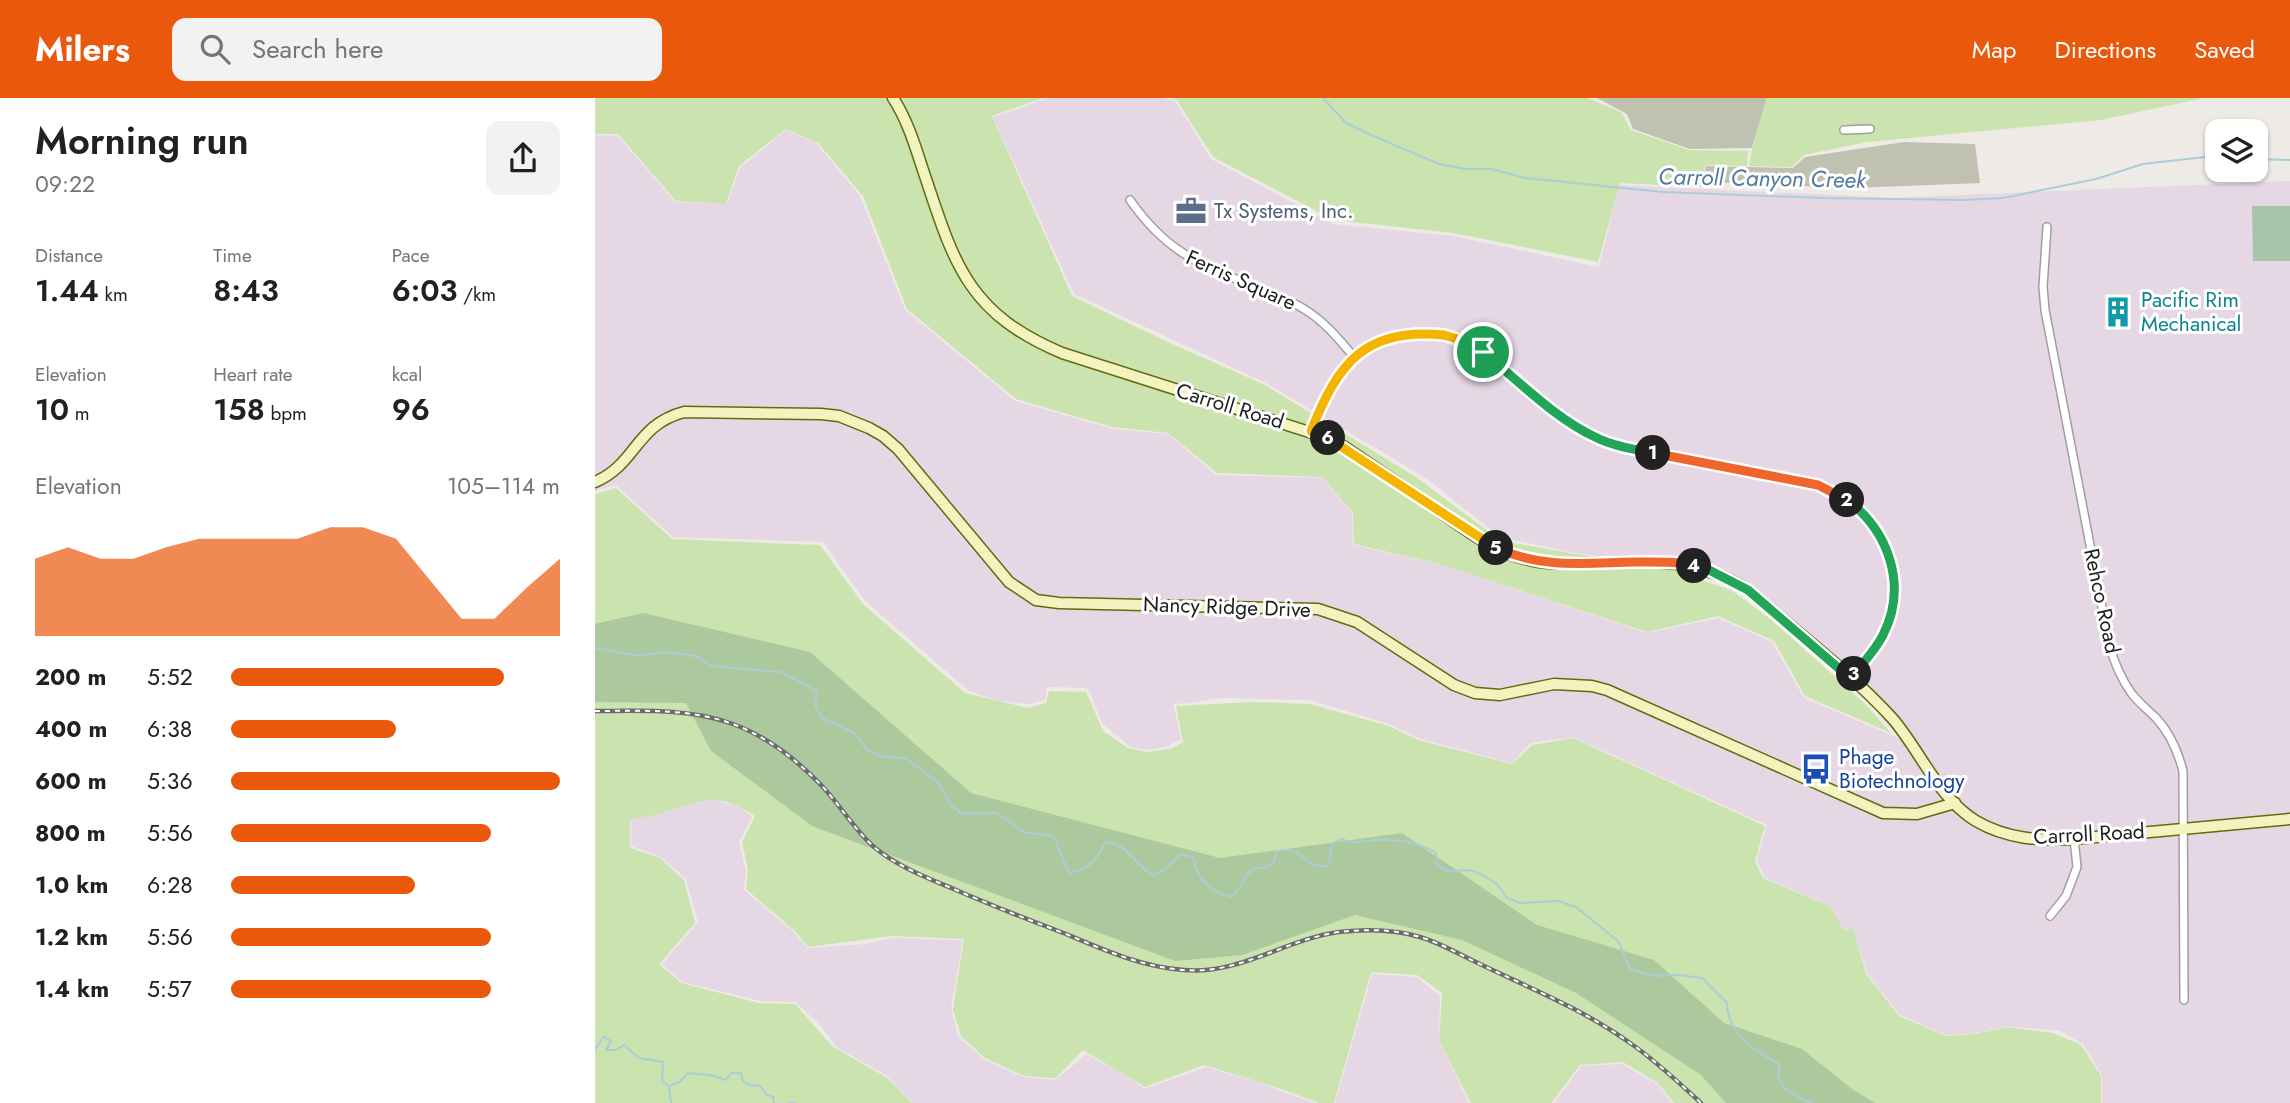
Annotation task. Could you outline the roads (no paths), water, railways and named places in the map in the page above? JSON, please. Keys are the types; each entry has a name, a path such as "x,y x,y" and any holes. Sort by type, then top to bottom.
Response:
{"main road":[{"name":"Carroll Road","path":"893,98 908,125 948,243 965,278 1007,324 1037,343 1311,431 1343,446 1481,541 1520,558 1555,564 1686,564 1709,570 1737,583 1851,679 1890,716 1965,814 2007,836 2044,840 2074,839 2290,819"},
{"name":"Nancy Ridge Drive","path":"595,482 621,465 646,432 669,415 684,412 839,416 869,428 898,449 1009,582 1036,600 1059,603 1318,609 1357,622 1461,689 1475,694 1500,695 1554,684 1592,686 1607,690 1883,813 1917,814 1955,803"}],"street":[{"path":"1843,130 1870,129"},
{"name":"Ferris Square","path":"1130,200 1153,231 1173,248 1196,262 1302,307 1320,320 1354,357"},
{"name":"Rehco Road","path":"2047,227 2043,287 2045,310 2109,645 2116,666 2133,695 2157,719 2178,752 2183,771 2184,1000"},
{"path":"1311,431 1327,391 1342,368 1369,346 1397,336 1420,332 1448,335 1483,352 1558,413 1597,439 1622,447 1818,485 1841,495 1875,526 1891,562 1893,606 1883,636 1851,679"},
{"path":"2050,916 2066,896 2077,867 2074,839"}],"waterway":[{"name":"Carroll Canyon Creek","path":"1323,98 1346,123 1439,164 1466,169 1492,169 1525,178 1663,192 1823,198 2003,198 2096,179 2143,164 2205,157"},
{"name":"Carroll Canyon Creek","path":"2268,159 2290,160"},
{"path":"595,648 639,656 664,652 683,654 699,657 710,666 781,672 817,691 815,705 822,718 854,733 868,751 884,757 905,758 937,781 951,805 961,813 997,813 1024,832 1053,836 1070,873 1092,863 1105,842 1113,843 1154,876 1180,854 1193,857 1205,883 1231,897 1254,868 1265,868 1274,862 1277,851 1294,851 1314,865 1320,866 1329,865 1332,844 1341,839 1355,842 1399,841 1422,846 1436,853 1437,865 1448,871 1470,870 1485,876 1498,885 1507,898 1520,903 1558,901 1576,907 1619,942 1630,969 1653,976 1702,978 1727,1003 1732,1024 1744,1041 1780,1065 1780,1080 1787,1090 1813,1103"},
{"path":"595,1049 604,1037 611,1041 606,1050 616,1050 624,1045 639,1058 663,1062 662,1081 669,1086 680,1082 688,1073 726,1080 731,1073 741,1073 743,1081 749,1085 760,1086 766,1094 773,1097 774,1103"},
{"path":"669,1087 671,1103"},
{"path":"789,1103 795,1103"}],"railway":[{"path":"595,711 680,713 714,718 743,728 768,741 802,767 829,793 867,840 893,860 984,902 1138,962 1184,970 1205,970 1244,962 1319,936 1349,931 1390,931 1428,940 1595,1020 1648,1057 1701,1103"}],"place":[{"name":"Tx Systems, Inc.","path":"1191,211"},
{"name":"Pacific Rim Mechanical","path":"2118,312"},
{"name":"Phage Biotechnology","path":"1816,769"}]}
